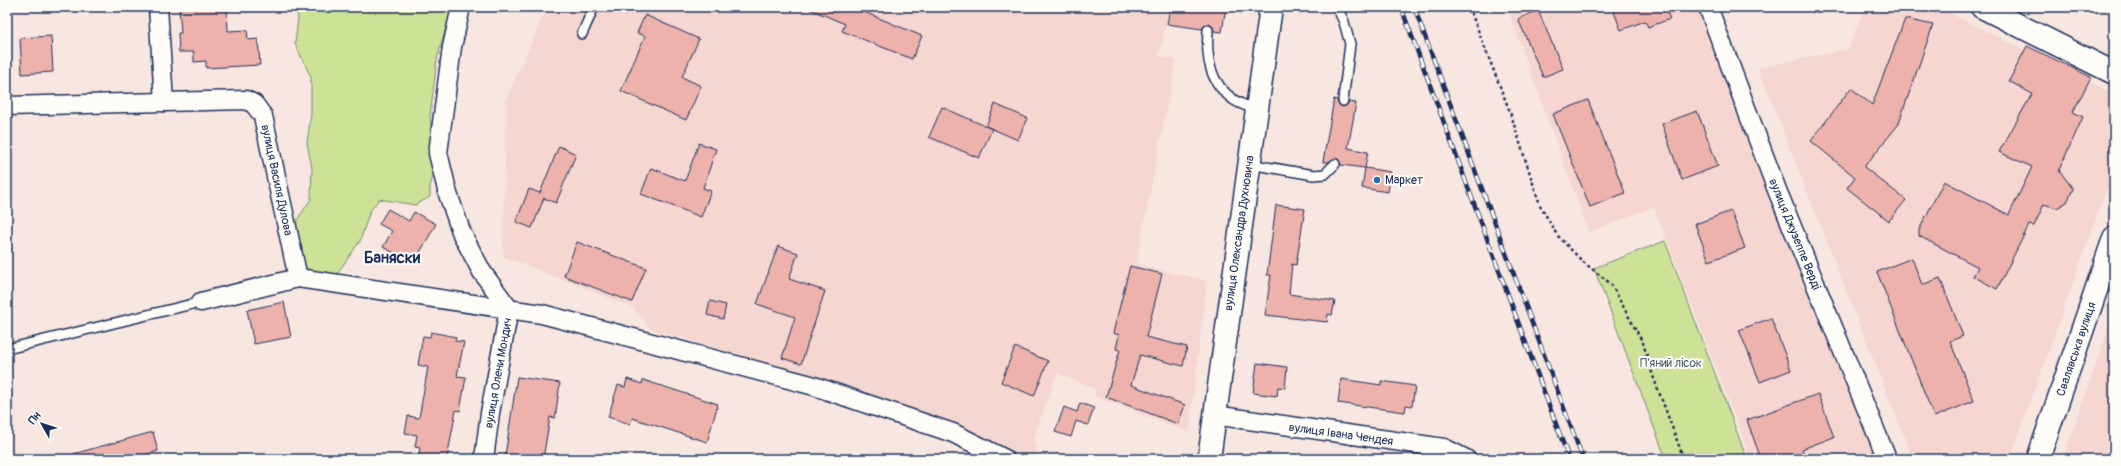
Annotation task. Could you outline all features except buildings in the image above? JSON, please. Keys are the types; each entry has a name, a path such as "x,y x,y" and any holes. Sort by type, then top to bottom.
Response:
{"main road":[{"name":"вулиця Олександра Духновича","path":"1208,459 1271,7"},
{"path":"1982,7 2114,73"},
{"name":"Свалявська вулиця","path":"2038,459 2114,238"}],"street":[{"path":"158,7 164,102"},
{"name":"вулиця Олени Мондич","path":"460,7 442,113 438,153 448,194 462,234 482,272 509,309 490,413 484,459"},
{"name":"вулиця Джузеппе Верді","path":"1708,7 1777,190 1887,459"},
{"name":"вулиця Василя Дулова","path":"7,106 246,100 254,104 263,116 298,278"},
{"path":"201,302 298,278 542,314 811,385 953,433 1005,459"},
{"name":"вулиця Івана Чендея","path":"1214,416 1444,448 1466,458"}],"lane":[{"path":"582,34 594,7"},
{"path":"1337,7 1344,22 1350,44 1343,101"},
{"path":"1208,30 1206,49 1209,66 1217,82 1234,100 1257,110"},
{"path":"1249,164 1314,175 1324,174 1335,164"},
{"path":"7,349 201,302"}],"path":[{"path":"1469,7 1510,112 1540,205 1557,235 1582,262 1611,284 1643,343 1653,376 1684,459"}],"shaded area":[{"path":"547,7 1169,7 1159,56 1176,60 1136,264 1207,281 1189,432 1094,396 1096,389 1057,373 1033,439 1038,459 1026,459 959,426 866,392 651,329 632,307 503,256 506,100"},
{"path":"1507,7 1701,7 1879,459 1751,459 1654,207 1589,232"},
{"path":"1865,7 1937,7 2114,94 2114,168 2010,459 1913,459 1758,68 1848,49"},
{"path":"2114,313 2114,459 2063,459"}],"green space":[{"path":"295,7 452,7 437,59 430,116 434,173 430,186 430,197 415,205 379,199 370,211 360,241 336,275 305,270 295,248 297,220 311,199 312,168 307,143 311,114 311,77 295,44 298,18"},
{"name":"П'яний лісок","path":"1665,241 1747,459 1666,459 1594,268"}],"railway":[{"path":"1401,7 1569,459"},
{"path":"1414,7 1583,459"}],"place":[{"name":"Маркет","path":"1377,180"}],"district":[{"name":"Баняски","path":"392,257"}]}
